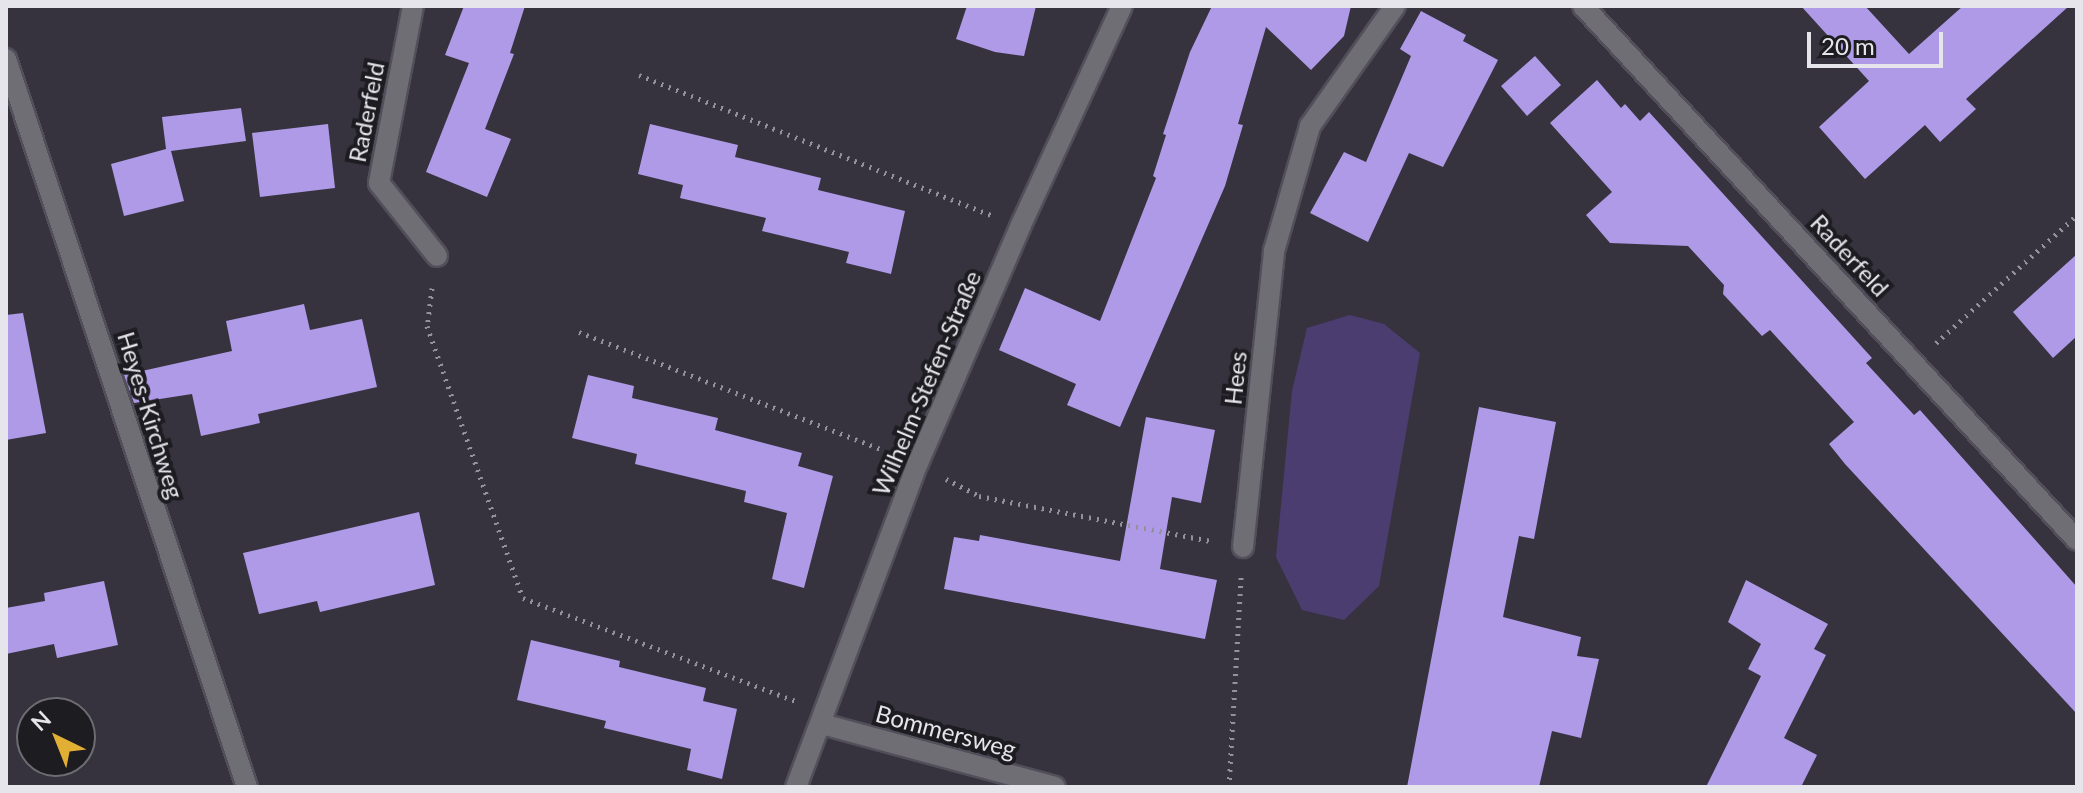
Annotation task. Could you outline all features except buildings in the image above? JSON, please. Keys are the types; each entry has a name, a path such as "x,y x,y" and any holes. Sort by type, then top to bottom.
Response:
{"street":[{"name":"Raderfeld","path":"413,6 379,183 437,256"},
{"name":"Wilhelm-Stefen-Straße","path":"796,787 918,463 1020,227 1122,6"},
{"name":"Hees","path":"1243,547 1274,251 1310,126 1395,6"},
{"name":"Raderfeld","path":"1583,6 2077,540"},
{"name":"Heyes-Kirchweg","path":"6,59 247,787"},
{"name":"Bommersweg","path":"822,724 1055,787"}],"path":[{"path":"639,75 1020,227"},
{"path":"1915,363 2077,215"},
{"path":"437,256 427,326 523,598 791,697 822,724"},
{"path":"1229,787 1243,547"}],"shaded area":[{"path":"1350,315 1384,324 1420,353 1379,586 1344,620 1302,610 1276,557 1292,391 1307,328"}]}
